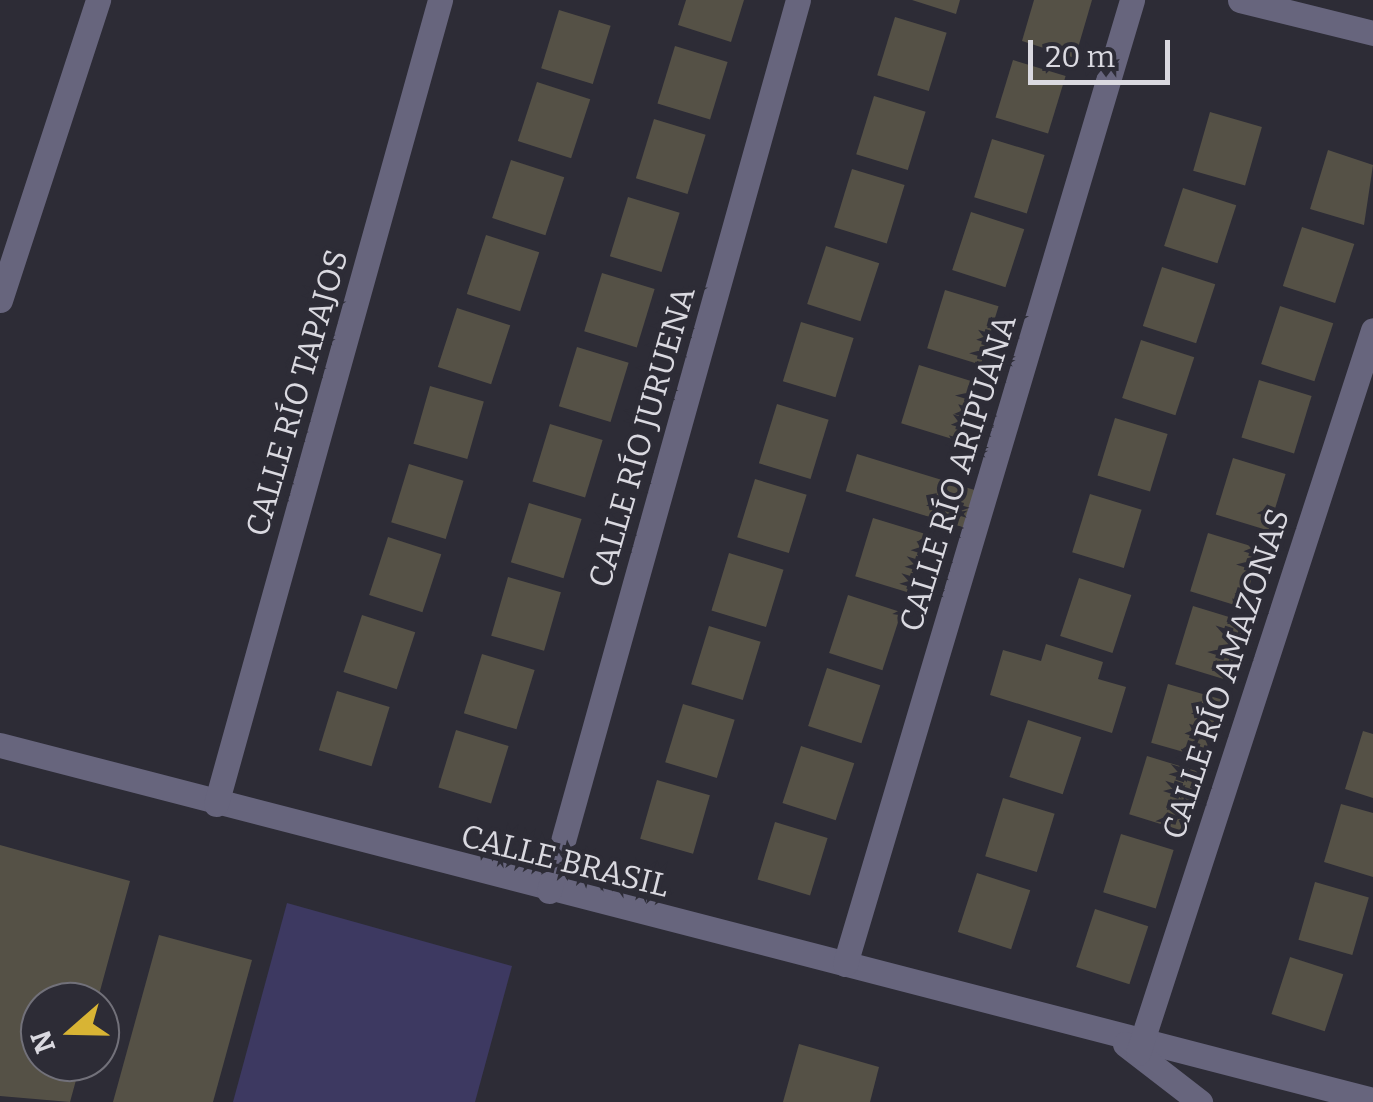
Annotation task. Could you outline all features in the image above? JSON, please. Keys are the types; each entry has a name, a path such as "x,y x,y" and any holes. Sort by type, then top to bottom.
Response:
{"street":[{"path":"0,300 98,0"},
{"name":"CALLE RÍO TAPAJOS","path":"216,804 440,0"},
{"name":"CALLE RÍO JURUENA","path":"549,891 798,0"},
{"name":"CALLE RÍO ARIPUANA","path":"845,964 1132,0"},
{"path":"1240,0 1373,33"},
{"name":"CALLE RÍO AMAZONAS","path":"1131,1043 1373,330"},
{"name":"CALLE BRASIL","path":"0,744 549,891 845,964 1131,1043 1373,1100"},
{"path":"1131,1043 1200,1102"}],"shaded area":[{"path":"287,903 512,966 475,1102 233,1102"}],"building":[{"path":"686,0 744,0 731,42 678,25"},
{"path":"912,0 960,0 956,14"},
{"path":"1034,0 1092,0 1075,58 1022,41"},
{"path":"559,10 611,26 593,84 541,68"},
{"path":"895,17 947,33 929,91 877,75"},
{"path":"675,46 728,62 710,119 657,103"},
{"path":"1013,60 1066,76 1048,133 995,117"},
{"path":"537,82 590,99 571,158 518,141"},
{"path":"874,96 926,112 908,170 856,154"},
{"path":"1210,112 1262,127 1245,186 1193,171"},
{"path":"654,119 706,135 688,194 636,178"},
{"path":"992,139 1045,155 1027,213 974,197"},
{"path":"1328,150 1373,165 1364,225 1310,209"},
{"path":"511,160 564,177 545,235 492,218"},
{"path":"852,169 905,185 887,243 834,227"},
{"path":"1183,188 1236,205 1217,263 1164,246"},
{"path":"628,197 680,213 662,272 610,256"},
{"path":"971,212 1024,229 1005,287 952,270"},
{"path":"1302,227 1354,244 1335,303 1283,286"},
{"path":"486,235 539,252 520,311 467,294"},
{"path":"826,246 879,263 860,321 807,304"},
{"path":"1162,267 1215,284 1196,343 1143,326"},
{"path":"602,273 655,289 637,347 584,331"},
{"path":"945,290 999,306 981,365 927,348"},
{"path":"1280,306 1333,323 1314,381 1261,364"},
{"path":"457,308 510,325 491,384 438,367"},
{"path":"801,322 854,338 835,397 783,381"},
{"path":"1141,340 1194,357 1175,415 1122,398"},
{"path":"577,347 629,363 611,422 559,406"},
{"path":"919,365 974,382 956,440 901,423"},
{"path":"1259,380 1312,396 1294,453 1241,437"},
{"path":"430,386 484,401 467,459 413,444"},
{"path":"777,404 829,420 811,479 759,463"},
{"path":"1115,418 1168,434 1150,491 1097,475"},
{"path":"550,424 603,440 585,497 532,481"},
{"path":"857,454 975,490 963,527 846,491"},
{"path":"1233,458 1286,474 1268,531 1216,514"},
{"path":"409,464 464,481 446,539 391,522"},
{"path":"755,479 807,495 789,553 737,537"},
{"path":"1090,494 1142,510 1124,568 1072,552"},
{"path":"529,503 582,519 563,578 511,562"},
{"path":"873,518 925,534 907,592 855,576"},
{"path":"1208,533 1261,549 1243,607 1190,591"},
{"path":"388,537 441,554 422,612 369,595"},
{"path":"729,553 784,570 766,627 711,610"},
{"path":"508,577 561,592 544,651 491,636"},
{"path":"1079,578 1131,595 1112,653 1060,636"},
{"path":"848,595 901,612 882,670 829,653"},
{"path":"1193,606 1245,622 1227,680 1175,664"},
{"path":"362,615 415,632 397,689 343,672"},
{"path":"709,626 761,642 743,700 691,684"},
{"path":"1046,644 1103,662 1098,679 1126,687 1112,733 990,695 1003,650 1041,661"},
{"path":"482,654 535,670 516,729 464,713"},
{"path":"827,668 880,685 861,743 808,726"},
{"path":"1168,684 1221,699 1204,758 1151,743"},
{"path":"337,691 390,707 371,766 319,750"},
{"path":"683,704 735,720 717,778 665,762"},
{"path":"1028,720 1081,737 1063,794 1009,777"},
{"path":"456,730 509,746 491,803 438,787"},
{"path":"1363,731 1373,734 1373,798 1345,789"},
{"path":"801,746 854,763 836,820 782,803"},
{"path":"1147,756 1200,772 1182,830 1129,814"},
{"path":"657,780 710,795 693,854 640,839"},
{"path":"1003,798 1055,814 1037,872 985,856"},
{"path":"1341,804 1373,813 1373,877 1324,862"},
{"path":"775,822 828,838 810,895 757,879"},
{"path":"1121,834 1174,850 1156,908 1103,892"},
{"path":"0,845 130,881 102,982 20,982 20,1082 76,1082 70,1102 0,1096"},
{"path":"977,873 1030,890 1011,949 958,932"},
{"path":"1315,882 1369,897 1352,955 1298,940"},
{"path":"1095,909 1148,926 1129,984 1076,967"},
{"path":"159,935 252,960 213,1102 113,1102"},
{"path":"1290,957 1343,974 1325,1031 1271,1014"},
{"path":"799,1044 879,1067 870,1102 783,1102"}]}
